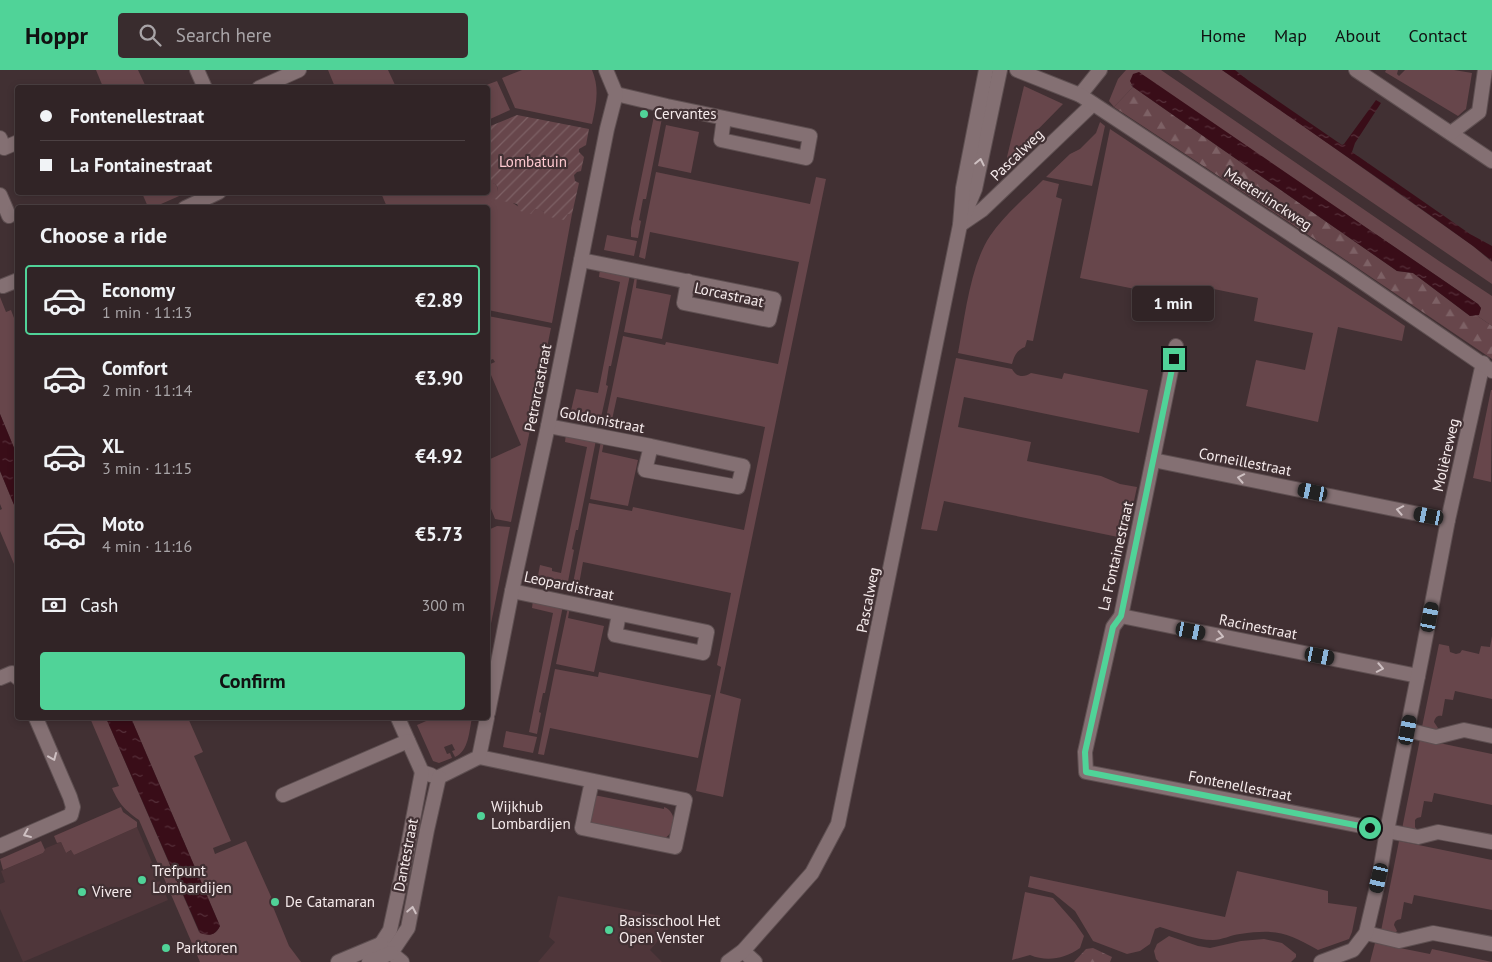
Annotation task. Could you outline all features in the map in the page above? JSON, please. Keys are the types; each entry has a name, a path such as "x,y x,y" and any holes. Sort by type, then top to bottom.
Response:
{"street":[{"path":"198,70 204,85"},
{"path":"266,85 299,70"},
{"path":"606,70 616,94 810,136 806,158 721,140 724,118"},
{"name":"Pascalweg","path":"728,962 740,957 812,873 838,824 960,225 963,188 986,70"},
{"name":"Pascalweg","path":"960,225 975,189 1000,70"},
{"name":"Maeterlinckweg","path":"1018,70 1080,95 1311,247 1487,367"},
{"path":"1080,95 1100,70"},
{"path":"1356,70 1492,161"},
{"path":"1451,133 1480,112 1485,70"},
{"name":"Petrarcastraat","path":"490,704 607,129 616,94"},
{"name":"Pascalweg","path":"960,225 982,210 1093,104"},
{"path":"1,145 15,143"},
{"path":"0,195 9,216"},
{"path":"191,205 213,195"},
{"name":"Lorcastraat","path":"581,260 688,281 774,299 769,320 684,303 688,281"},
{"path":"3,286 15,281"},
{"name":"La Fontainestraat","path":"1086,772 1085,752 1113,627 1121,616 1176,346"},
{"name":"Molièreweg","path":"1321,962 1353,950 1366,933 1379,878 1386,832 1408,730 1448,520 1487,367"},
{"name":"Goldonistraat","path":"548,426 651,446 743,466 738,488 645,470 651,446"},
{"name":"Corneillestraat","path":"1153,460 1448,520"},
{"name":"Leopardistraat","path":"512,591 707,632 703,653 615,635 619,614"},
{"name":"Racinestraat","path":"1121,616 1418,676"},
{"path":"0,678 12,673 15,676"},
{"path":"0,846 71,816 73,807 70,797 37,720"},
{"path":"399,720 422,772 439,777 479,757 685,800 675,847 582,828 592,781"},
{"path":"479,757 487,720"},
{"path":"1408,730 1436,737 1464,730 1492,736"},
{"path":"283,795 408,741"},
{"name":"Dantestraat","path":"386,948 422,772"},
{"name":"Fontenellestraat","path":"1086,772 1386,832"},
{"name":"Dantestraat","path":"386,948 408,928 439,777"},
{"path":"1386,832 1418,837 1438,832 1492,842"},
{"path":"1366,933 1399,940 1433,933 1492,944"},
{"path":"338,962 386,948"},
{"path":"369,962 386,948"},
{"path":"386,948 402,962"},
{"path":"740,957 755,962"}],"shaded area":[{"name":"Vivere","path":"137,827 156,872 153,874 157,882 160,881 168,900 23,962 0,909 0,884 5,882 1,871 43,853 46,848 61,842 66,853 72,850 74,855"},
{"name":"Basisschool Het Open Venster","path":"558,896 671,918 675,921 650,950 662,962 538,962 555,942 549,937"}],"green space":[{"path":"96,70 138,70 145,85 102,85"},
{"path":"328,70 388,70 395,85 334,85"},
{"path":"522,70 592,70 597,90 592,124 515,108 502,78"},
{"path":"1126,70 1161,70 1492,296 1492,326 1476,315 1479,314 1481,308 1478,304 1346,214 1130,84 1133,87 1114,107 1109,101 1118,79"},
{"path":"1178,70 1222,70 1473,246 1492,262 1492,284"},
{"path":"1386,70 1398,70 1397,74 1399,76 1405,70 1454,70 1472,73 1466,109 1458,116 1385,72"},
{"path":"497,81 510,110 490,119 490,85 486,85"},
{"path":"1024,86 1063,104 1008,160 1007,157"},
{"path":"1133,87 1397,271 1413,273 1470,316 1476,315 1492,326 1492,359 1114,107"},
{"name":"Lombatuin","path":"517,115 589,129 586,145 579,149 579,152 584,157 581,171 574,175 575,181 579,183 572,214 568,214 564,220 545,216 544,212 539,209 535,209 531,214 520,211 517,204 494,199 498,187 490,183 490,126"},
{"path":"654,116 662,118 646,199 643,199 638,238 631,237 631,228"},
{"path":"1100,122 1105,126 1092,186 1046,177 1096,133"},
{"path":"666,125 699,132 691,173 658,166"},
{"path":"1110,129 1405,326 1402,341 1338,327 1318,422 1246,406 1256,360 1305,370 1313,333 1254,321 1258,298 1194,285 1190,300 1080,278"},
{"path":"656,172 810,204 816,177 826,179 720,693 741,699 723,797 696,791 721,667 717,665 731,593 583,562 578,590 572,588 589,503 632,511 633,507 744,530 765,427 617,397 611,424 605,423 623,336 665,345 666,342 778,364 799,262 650,232 645,259 639,257"},
{"path":"1043,180 1059,184 1056,197 1062,199 1033,341 1027,340 1025,347 1016,354 1012,364 958,353 969,292 983,248 1002,221"},
{"path":"490,183 493,183 498,188 498,193 519,207 539,208 544,212 566,216 572,214 552,323 490,310 490,205 386,205 382,195 490,195"},
{"path":"143,195 181,195 159,205 147,205"},
{"path":"607,235 637,241 634,256 604,250"},
{"path":"600,269 630,275 611,366 609,366 606,385 608,386 600,422 570,415 576,389 598,393 620,282 599,277"},
{"path":"635,276 637,277 636,288 671,295 662,339 624,332"},
{"path":"0,297 6,312 11,310 15,321 15,450 0,414"},
{"path":"490,316 551,328 511,522 495,519 490,506 490,459 521,445 490,373 490,364 495,362 493,359 490,360"},
{"path":"956,358 1012,369 1020,376 1026,376 1031,373 1062,379 1064,373 1148,390 1139,433 964,397 958,427 1031,442 1027,461 1101,476 1120,484 1137,487 1124,547 1117,546 1118,537 944,501 937,531 921,529"},
{"path":"1492,390 1491,482 1473,478"},
{"path":"566,434 596,440 578,530 576,530 572,549 574,550 567,587 537,581 540,565 561,573 587,447 565,442"},
{"path":"601,441 604,442 602,452 638,460 628,506 590,499"},
{"path":"0,471 15,507 15,566 0,531 0,510 2,509 0,504"},
{"path":"497,526 510,527 490,629 490,529"},
{"path":"533,600 563,606 545,693 543,693 539,712 541,713 537,734 529,732 553,613 532,608"},
{"path":"568,607 570,607 568,618 604,626 594,672 556,664"},
{"path":"1492,636 1492,699 1455,691 1453,700 1445,699 1442,716 1438,716 1435,719 1434,722 1438,728 1436,730 1422,727 1439,644 1449,646 1450,652 1456,654 1462,650 1479,654 1481,646 1490,647"},
{"path":"555,669 598,677 599,672 711,695 698,758 550,728 544,755 538,754"},
{"path":"91,720 107,720 199,932 211,934 216,932 220,926 132,720 189,720 203,752 194,756 231,841 213,848 215,854 246,841 273,901 271,902 289,946 301,962 200,962 139,820 123,806 112,788 119,786"},
{"path":"428,720 472,720 468,740 460,754 455,757 452,751 455,750 452,744 444,747 447,754 450,753 452,758 439,763 433,761 417,725"},
{"path":"506,731 537,737 533,753 503,747"},
{"path":"1420,739 1492,754 1492,805 1434,793 1432,802 1424,801 1421,817 1415,820 1417,830 1402,829"},
{"path":"594,795 664,809 664,807 672,813 674,822 671,832 664,839 593,824 590,820"},
{"path":"121,807 123,812 137,822 137,827 74,855 71,850 66,853 61,842 57,843 54,836"},
{"path":"41,841 45,850 43,853 3,870 0,859"},
{"path":"1399,841 1492,860 1492,910 1414,895 1412,904 1404,902 1401,919 1396,921 1394,925 1397,931 1394,934 1381,931"},
{"path":"1237,871 1328,891 1328,903 1357,907 1349,939 1318,950 1298,939 1280,933 1240,934 1206,940 1160,927 1155,929 1150,944 1140,951 1127,954 1093,941 1075,911 1053,893 1028,887 1030,876 1225,917"},
{"path":"1025,892 1053,898 1084,936 1080,948 1062,957 1049,959 1030,955 1012,960"},
{"path":"1169,936 1210,948 1241,941 1264,939 1282,943 1296,954 1296,957 1291,962 1159,962 1154,951 1157,944"},
{"path":"1375,943 1430,954 1432,949 1492,962 1370,962"},
{"path":"1093,948 1112,957 1110,962 1074,962 1086,949"}],"water":[{"path":"1222,70 1235,70 1342,145 1376,100 1381,103 1355,143 1352,152 1470,234 1492,246 1492,261 1392,188"},
{"path":"1139,72 1478,304 1481,308 1479,315 1470,316 1413,273 1397,271 1133,87 1130,81 1133,74"},
{"path":"0,414 15,450 15,507 0,471"},
{"path":"107,720 132,720 220,926 214,933 209,935 200,933"}],"place":[{"name":"Cervantes","path":"644,114"},
{"name":"Wijkhub Lombardijen","path":"481,816"},
{"name":"Trefpunt Lombardijen","path":"142,880"},
{"name":"Vivere","path":"82,892"},
{"name":"De Catamaran","path":"275,902"},
{"name":"Basisschool Het Open Venster","path":"609,930"},
{"name":"Parktoren","path":"166,948"}],"route":[{"path":"1174,359 1121,616 1113,627 1085,752 1086,772 1370,828"}]}
